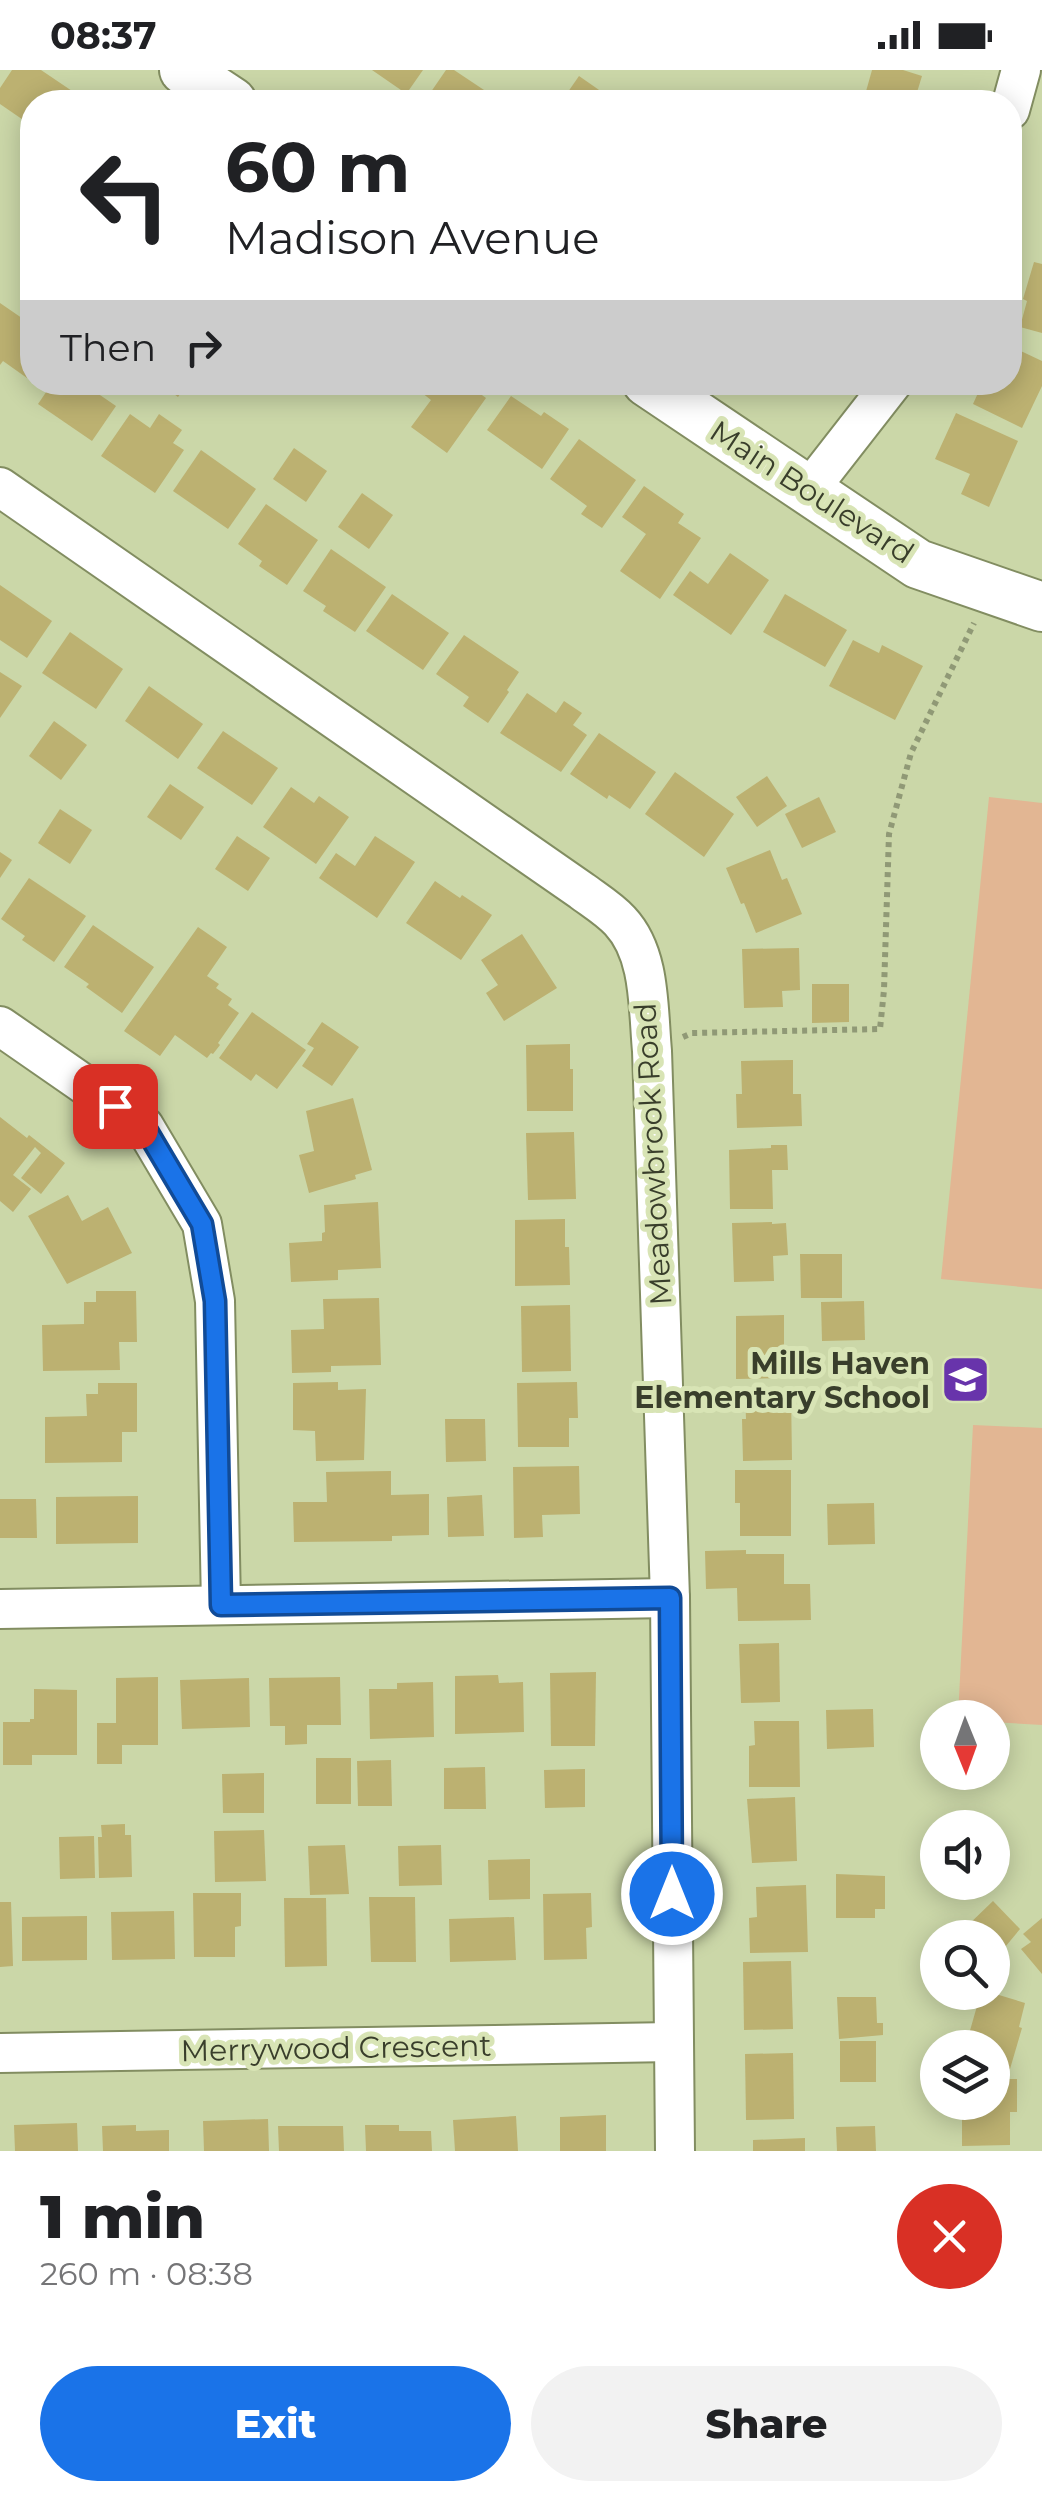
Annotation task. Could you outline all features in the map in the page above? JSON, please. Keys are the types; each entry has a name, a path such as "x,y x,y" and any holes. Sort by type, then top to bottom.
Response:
{"street":[{"path":"184,70 214,90"},
{"name":"Main Boulevard","path":"666,395 918,564 1042,607"},
{"path":"808,492 884,395"},
{"name":"Meadowbrook Road","path":"0,486 582,890 621,922 640,951 652,1050 670,1598 675,2151"},
{"path":"0,1026 144,1126 202,1224 215,1301 221,1605"},
{"path":"0,1609 670,1598"},
{"name":"Merrywood Crescent","path":"0,2053 673,2042"}],"path":[{"path":"652,1050 692,1033 880,1030 888,834 911,753 990,590"}],"shaded area":[{"path":"989,797 1042,803 1042,1289 941,1279"},
{"path":"973,1425 1042,1428 1042,1725 1010,1723 1010,1700 959,1700"}],"building":[{"path":"12,70 41,70 71,90 20,90 20,118 0,104 0,88"},
{"path":"372,70 423,70 409,90 401,90"},
{"path":"446,70 454,70 484,90 432,90"},
{"path":"872,70 903,70 922,76 918,90 866,90"},
{"path":"579,76 599,90 569,90"},
{"path":"1034,262 1042,264 1042,333 1022,328 1027,301 1023,299"},
{"path":"0,303 20,317 20,373 3,361 0,365"},
{"path":"1022,352 1042,361 1042,386 1022,428 973,404 977,395 1022,395"},
{"path":"44,395 100,395 116,406 92,441 38,404"},
{"path":"425,395 486,398 447,453 411,427 431,400"},
{"path":"511,396 569,429 542,469 487,430"},
{"path":"956,413 1018,441 989,507 961,494 970,474 935,459"},
{"path":"130,414 150,428 159,414 182,430 173,443 184,450 155,493 101,456"},
{"path":"579,439 636,480 602,528 581,514 587,506 550,479"},
{"path":"294,448 327,471 306,502 273,479"},
{"path":"201,450 256,489 228,529 173,491"},
{"path":"644,486 684,514 678,523 701,538 660,599 620,571 646,534 622,517"},
{"path":"362,493 393,515 369,549 338,527"},
{"path":"266,504 318,540 287,585 259,566 262,561 238,544"},
{"path":"331,549 386,587 355,632 323,611 326,606 303,591"},
{"path":"730,553 769,580 731,635 673,595 690,571 708,584"},
{"path":"0,585 52,621 27,658 0,640"},
{"path":"392,594 449,633 423,670 366,631"},
{"path":"785,594 847,630 825,667 763,632"},
{"path":"70,632 123,669 96,709 42,673"},
{"path":"464,635 519,672 488,723 463,706 469,697 436,674"},
{"path":"853,640 879,653 882,645 923,666 895,720 829,686"},
{"path":"0,672 22,686 0,718"},
{"path":"149,686 203,724 178,759 125,721"},
{"path":"527,693 556,713 564,701 582,713 573,725 587,735 561,772 500,733"},
{"path":"54,721 87,745 61,780 29,756"},
{"path":"223,731 278,768 252,805 197,768"},
{"path":"599,733 656,772 630,809 570,774"},
{"path":"675,772 734,814 704,857 645,814"},
{"path":"767,776 787,806 757,827 736,797"},
{"path":"170,784 204,807 181,840 147,817"},
{"path":"291,787 314,803 319,796 349,817 316,864 263,827"},
{"path":"819,797 836,832 802,848 785,814"},
{"path":"60,809 92,830 70,864 38,843"},
{"path":"237,836 270,858 248,891 215,869"},
{"path":"375,836 415,862 377,918 319,878 336,853 355,866"},
{"path":"770,850 802,914 756,933 726,868"},
{"path":"0,852 12,860 0,878"},
{"path":"29,878 86,916 54,962 22,940 25,936 1,919"},
{"path":"435,881 492,915 461,960 406,923"},
{"path":"93,925 154,967 122,1013 64,967"},
{"path":"198,927 227,947 207,976 232,999 228,1005 239,1013 220,1045 207,1058 175,1035 160,1056 124,1031"},
{"path":"522,934 557,988 504,1021 486,993 498,985 481,960"},
{"path":"799,948 800,990 782,991 783,1007 744,1008 742,949"},
{"path":"812,984 849,984 849,1022 812,1023"},
{"path":"252,1012 306,1050 277,1089 256,1074 251,1081 219,1058"},
{"path":"322,1022 359,1047 332,1086 302,1066 314,1048 307,1044"},
{"path":"570,1044 573,1111 527,1111 526,1045"},
{"path":"793,1060 793,1094 801,1094 802,1126 737,1128 736,1094 742,1094 741,1061"},
{"path":"353,1098 372,1170 309,1193 299,1155 314,1151 306,1111"},
{"path":"0,1117 65,1163 41,1194 21,1178 41,1153 35,1147 13,1175 31,1189 13,1212 0,1201"},
{"path":"574,1132 576,1199 528,1200 526,1133"},
{"path":"787,1145 788,1170 772,1170 773,1209 730,1209 729,1150"},
{"path":"68,1195 82,1221 108,1207 132,1253 67,1284 28,1216"},
{"path":"378,1202 381,1268 338,1270 338,1280 291,1282 289,1243 322,1241 324,1205"},
{"path":"565,1219 570,1285 515,1286 515,1220"},
{"path":"732,1223 786,1223 788,1255 773,1256 774,1281 734,1282"},
{"path":"800,1254 842,1254 842,1298 801,1298"},
{"path":"96,1291 136,1291 137,1342 119,1342 120,1370 43,1371 42,1325 84,1324 84,1302 96,1302"},
{"path":"379,1298 381,1365 331,1366 331,1372 292,1373 291,1330 324,1329 323,1299"},
{"path":"864,1301 865,1340 822,1341 821,1302"},
{"path":"570,1305 571,1371 522,1372 521,1306"},
{"path":"784,1315 784,1378 736,1379 736,1316"},
{"path":"338,1382 338,1390 366,1389 364,1460 316,1461 315,1431 293,1430 293,1383"},
{"path":"577,1382 578,1418 569,1418 569,1447 518,1447 517,1383"},
{"path":"98,1383 137,1383 137,1432 122,1432 122,1462 45,1463 45,1417 87,1416 86,1394 98,1394"},
{"path":"745,1392 791,1392 792,1460 743,1461"},
{"path":"445,1419 485,1419 486,1461 446,1462"},
{"path":"579,1466 580,1514 542,1515 543,1537 514,1538 513,1467"},
{"path":"735,1470 791,1470 791,1536 740,1536"},
{"path":"391,1471 391,1495 429,1494 429,1535 392,1536 392,1541 294,1542 293,1502 327,1502 326,1472"},
{"path":"482,1495 484,1536 448,1537 447,1497"},
{"path":"138,1496 138,1543 56,1544 56,1497"},
{"path":"0,1499 36,1499 37,1538 0,1538"},
{"path":"874,1503 875,1544 828,1545 827,1504"},
{"path":"746,1550 746,1554 784,1554 784,1584 810,1584 811,1620 738,1621 737,1588 706,1589 705,1551"},
{"path":"779,1643 780,1702 741,1703 739,1644"},
{"path":"596,1672 595,1746 551,1746 550,1673"},
{"path":"498,1675 499,1683 523,1682 524,1732 455,1734 455,1676"},
{"path":"158,1677 158,1745 122,1745 122,1764 97,1764 97,1723 116,1723 116,1678"},
{"path":"340,1677 341,1725 307,1725 307,1744 285,1745 285,1726 270,1726 269,1678"},
{"path":"249,1678 250,1727 182,1729 180,1680"},
{"path":"433,1682 434,1737 370,1739 369,1689 397,1689 397,1683"},
{"path":"34,1689 77,1690 77,1755 32,1755 32,1765 3,1765 3,1722 34,1719"},
{"path":"873,1709 874,1747 827,1749 826,1710"},
{"path":"754,1721 799,1721 800,1787 749,1787 749,1746 755,1745"},
{"path":"316,1758 351,1758 351,1804 316,1804"},
{"path":"391,1760 392,1806 358,1806 357,1761"},
{"path":"485,1767 486,1809 444,1809 444,1768"},
{"path":"585,1769 585,1807 545,1808 544,1770"},
{"path":"264,1773 264,1813 223,1813 222,1774"},
{"path":"795,1797 797,1861 752,1863 747,1799"},
{"path":"125,1824 125,1835 131,1835 132,1877 99,1878 101,1825"},
{"path":"264,1830 266,1881 215,1882 214,1831"},
{"path":"94,1836 95,1878 60,1879 59,1837"},
{"path":"345,1845 349,1894 310,1895 308,1846"},
{"path":"441,1845 442,1885 399,1886 398,1846"},
{"path":"530,1859 530,1899 489,1900 488,1860"},
{"path":"836,1874 885,1876 885,1909 875,1909 875,1918 836,1918"},
{"path":"806,1885 808,1952 750,1953 749,1918 757,1917 756,1887"},
{"path":"193,1893 241,1893 241,1926 235,1927 235,1957 194,1957"},
{"path":"591,1893 592,1927 586,1928 587,1959 544,1960 543,1894"},
{"path":"369,1897 415,1897 416,1962 371,1962"},
{"path":"284,1898 326,1898 327,1966 285,1967"},
{"path":"993,1901 1020,1929 1010,1941 1010,1920 973,1920"},
{"path":"0,1902 11,1902 13,1966 0,1967"},
{"path":"174,1911 175,1959 112,1960 111,1912"},
{"path":"87,1916 87,1960 22,1961 22,1917"},
{"path":"514,1917 516,1960 450,1962 449,1919"},
{"path":"1042,1918 1042,1974 1021,1949 1031,1942 1023,1934"},
{"path":"791,1961 793,2029 744,2030 743,1962"},
{"path":"837,1997 876,1997 877,2023 883,2023 883,2035 839,2039"},
{"path":"1010,1998 1025,2003 1010,2069 1010,2030 970,2030 976,2010 1010,2010"},
{"path":"840,2041 876,2041 876,2082 840,2082"},
{"path":"793,2053 794,2119 746,2120 745,2054"},
{"path":"1010,2079 1017,2079 1017,2112 1010,2112"},
{"path":"606,2115 606,2151 560,2151 560,2117"},
{"path":"516,2116 518,2151 455,2151 453,2120"},
{"path":"268,2119 269,2151 204,2151 203,2121"},
{"path":"962,2120 1010,2120 1010,2145 962,2146"},
{"path":"77,2123 78,2151 15,2151 14,2125"},
{"path":"136,2125 136,2131 169,2130 169,2151 103,2151 102,2126"},
{"path":"365,2125 399,2125 399,2131 431,2131 432,2151 366,2151"},
{"path":"278,2126 343,2126 344,2151 279,2151"},
{"path":"875,2126 876,2151 837,2151 836,2127"},
{"path":"805,2138 805,2151 753,2151 753,2140"}],"place":[{"name":"Mills Haven Elementary School","path":"965,1380"}],"route":[{"path":"115,1106 144,1126 202,1224 215,1301 221,1605 670,1598 672,1894"}]}
